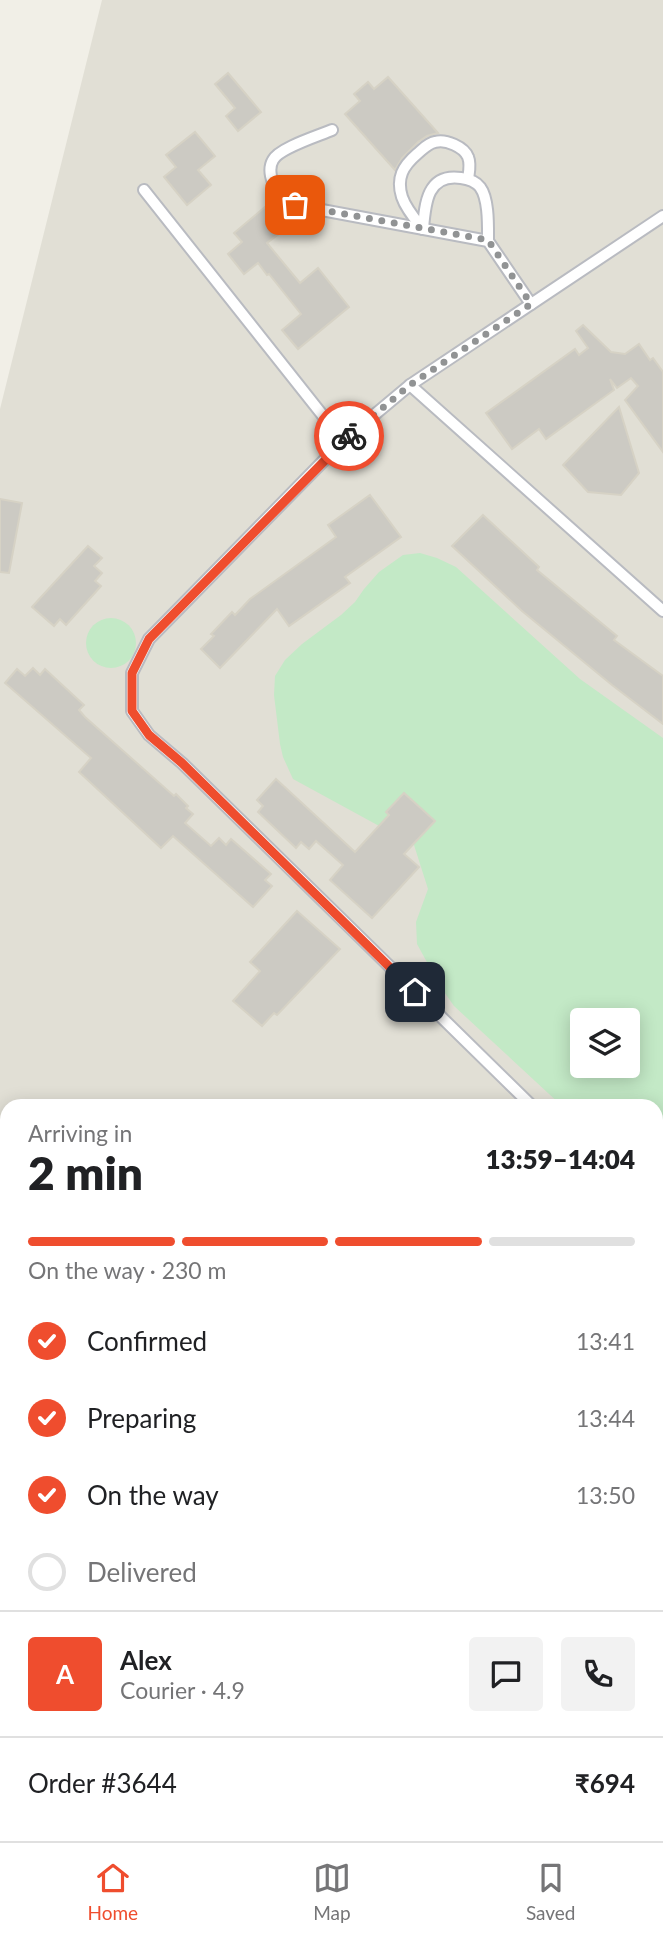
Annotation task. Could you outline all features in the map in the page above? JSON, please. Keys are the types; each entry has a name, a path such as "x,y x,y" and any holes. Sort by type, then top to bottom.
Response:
{"lane":[{"path":"332,130 274,158 270,171 272,183 281,197 295,205 488,240"},
{"path":"423,229 402,196 401,174 404,167 425,146 436,141 447,142 468,155 468,179"},
{"path":"423,229 425,200 435,184 451,176 468,179 481,188 489,219 488,240 531,304"},
{"path":"144,190 343,441"},
{"path":"525,1099 182,763 149,735 132,711 132,673 149,639 343,441 410,385 663,216"},
{"path":"410,385 663,611"}],"shaded area":[{"path":"102,0 663,0 663,1099 0,1099 0,409"}],"green space":[{"path":"420,553 456,567 580,679 663,738 663,1099 554,1099 454,1006 440,986 417,944 416,922 428,889 414,845 293,779 280,744 274,695 275,676 285,660 341,615 379,572 403,555"},
{"path":"111,618 129,625 136,643 129,661 111,668 93,661 86,643 93,625"}],"building":[{"path":"228,73 261,112 238,131 226,116 235,108 215,84"},
{"path":"388,77 438,133 418,142 402,158 395,170 345,114 360,101 354,94 368,82 374,89"},
{"path":"195,132 215,156 198,170 211,185 187,205 164,177 176,167 166,155"},
{"path":"265,207 284,230 267,243 300,283 318,268 349,307 298,349 282,330 301,314 258,263 244,274 228,254 242,242 234,233"},
{"path":"583,325 611,352 625,354 639,344 663,372 663,452 625,400 638,386 631,378 617,388 610,379 614,390 546,439 539,429 512,449 486,413 575,349 579,355 588,348 576,331"},
{"path":"619,407 639,473 621,495 588,492 563,465"},
{"path":"370,495 401,537 345,577 350,583 289,626 277,609 220,668 201,649 214,636 211,634 232,612 235,615 250,599 336,537 328,525"},
{"path":"0,499 22,503 9,573 0,572"},
{"path":"483,515 539,567 537,570 617,636 614,640 663,676 663,724 522,611 452,546"},
{"path":"88,546 102,558 94,566 102,573 95,581 101,586 66,625 60,619 54,626 32,607"},
{"path":"33,668 40,675 45,669 84,705 79,710 85,717 188,806 186,808 193,814 185,823 211,846 219,838 226,845 231,839 271,874 265,880 272,886 253,907 173,836 161,848 79,772 91,758 5,683 17,669 25,676"},
{"path":"276,779 355,852 389,815 386,812 404,793 435,821 404,854 419,867 372,918 330,880 343,865 316,841 309,849 301,842 296,848 258,812 263,806 257,800"},
{"path":"297,911 340,949 277,1015 274,1013 262,1026 233,1001 260,971 250,962"}],"way so far":[{"path":"295,205 488,240 531,304 410,385 349,436"}],"route":[{"path":"349,436 149,639 132,673 132,711 149,735 182,763 415,992"}]}
